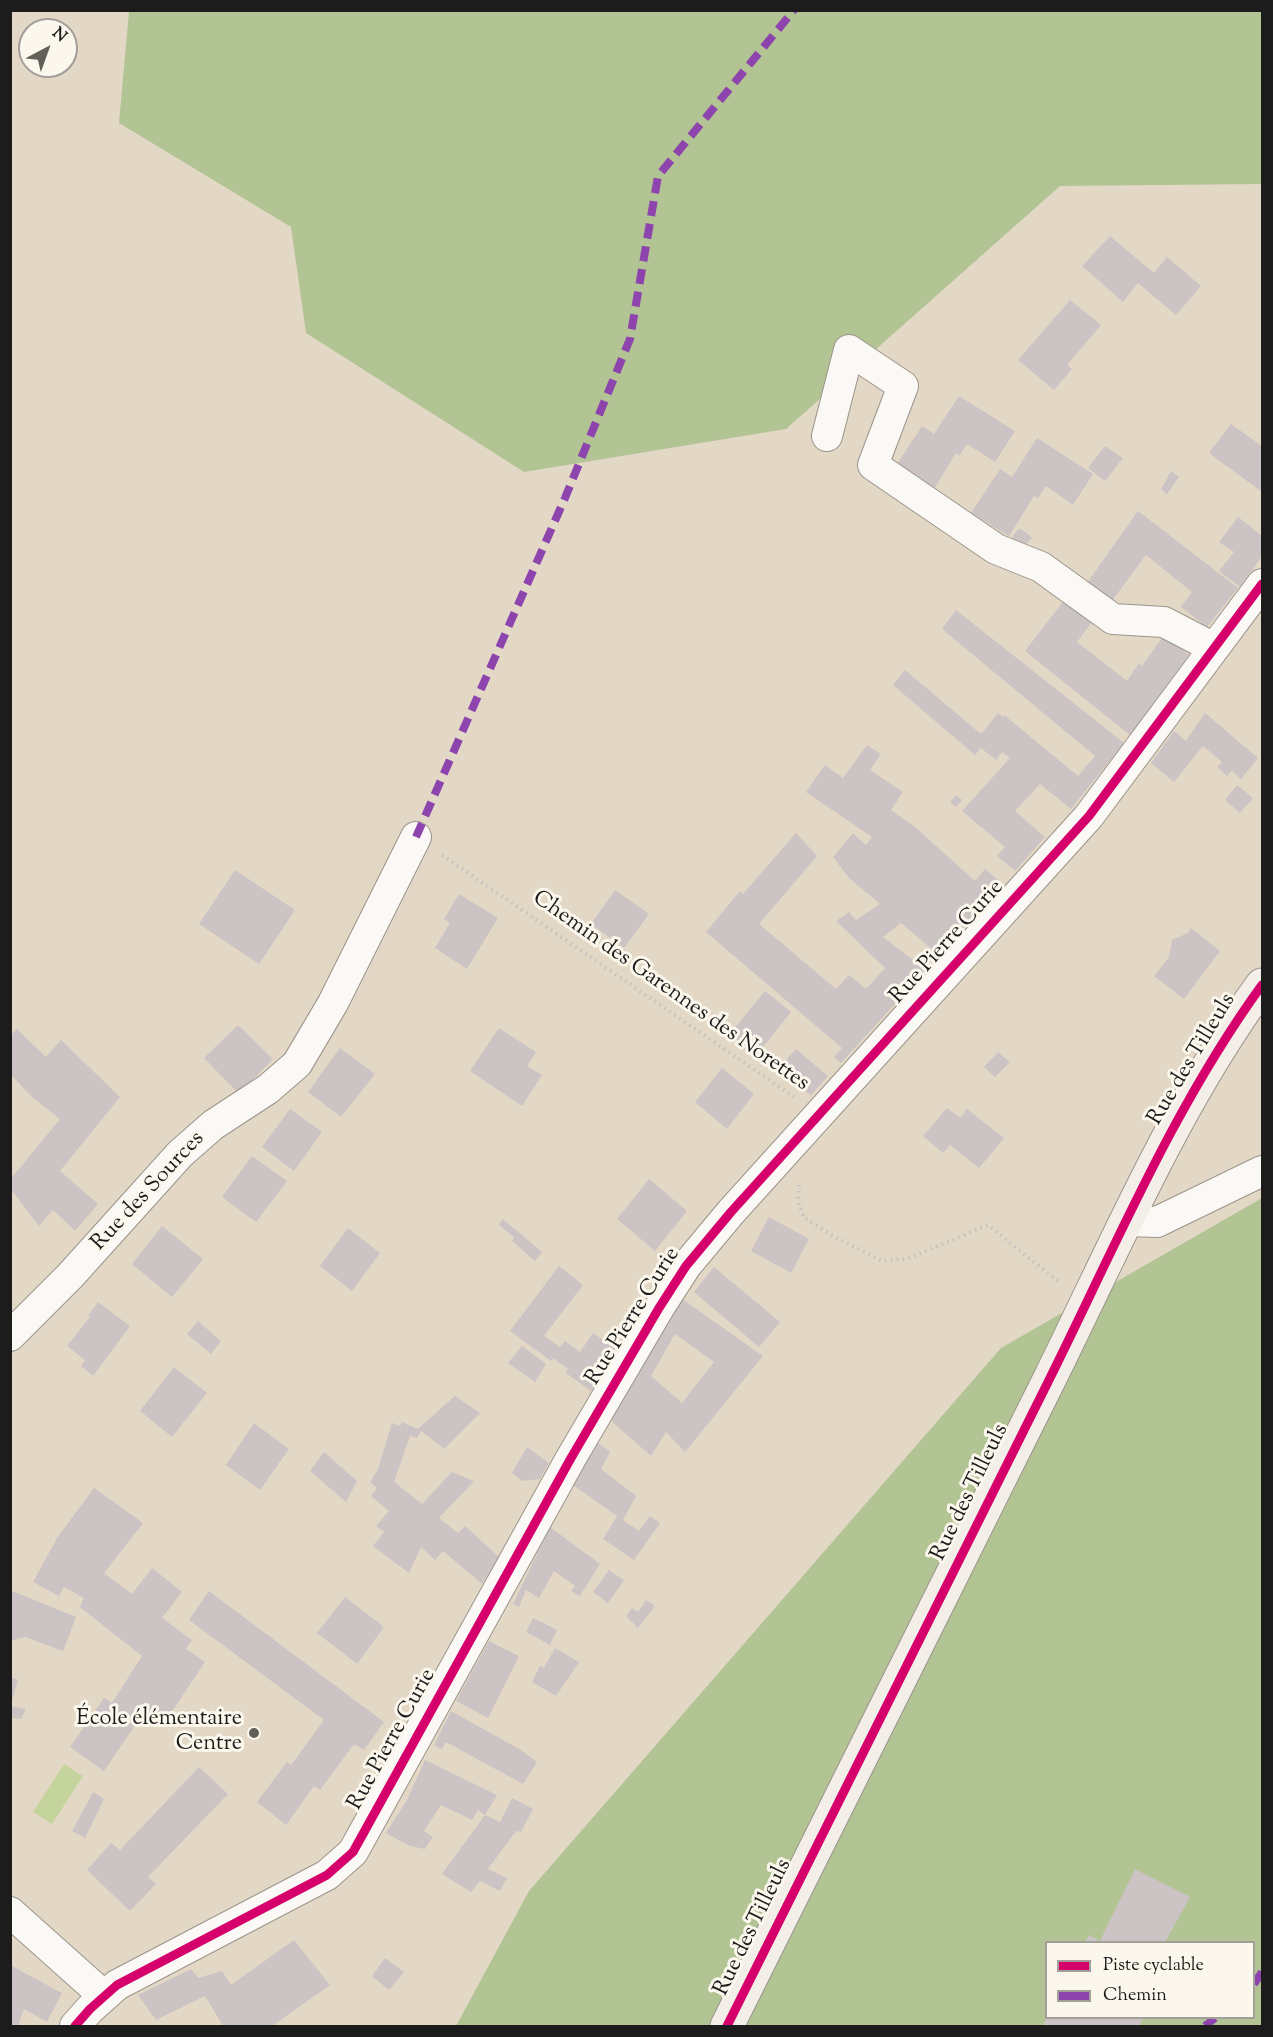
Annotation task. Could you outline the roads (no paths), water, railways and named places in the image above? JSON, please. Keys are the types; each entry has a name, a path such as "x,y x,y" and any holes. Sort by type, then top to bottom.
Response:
{"street":[{"path":"827,436 849,350 903,386 873,465 996,549 1041,567 1113,619 1164,621 1214,648"},
{"name":"Rue Pierre Curie","path":"75,2026 104,1996 128,1979 327,1875 353,1852 571,1458 686,1266 731,1212 1089,816 1263,584"},
{"name":"Rue des Sources","path":"10,1336 70,1276 180,1154 213,1125 268,1089 297,1064 364,943 416,837"},
{"name":"Rue des Tilleuls","path":"727,2026 1174,1124 1238,1018 1263,985"},
{"path":"1127,1221 1157,1222 1263,1171"},
{"path":"10,1912 104,1996"}],"place":[{"name":"École élémentaire Centre","path":"254,1733"}]}
